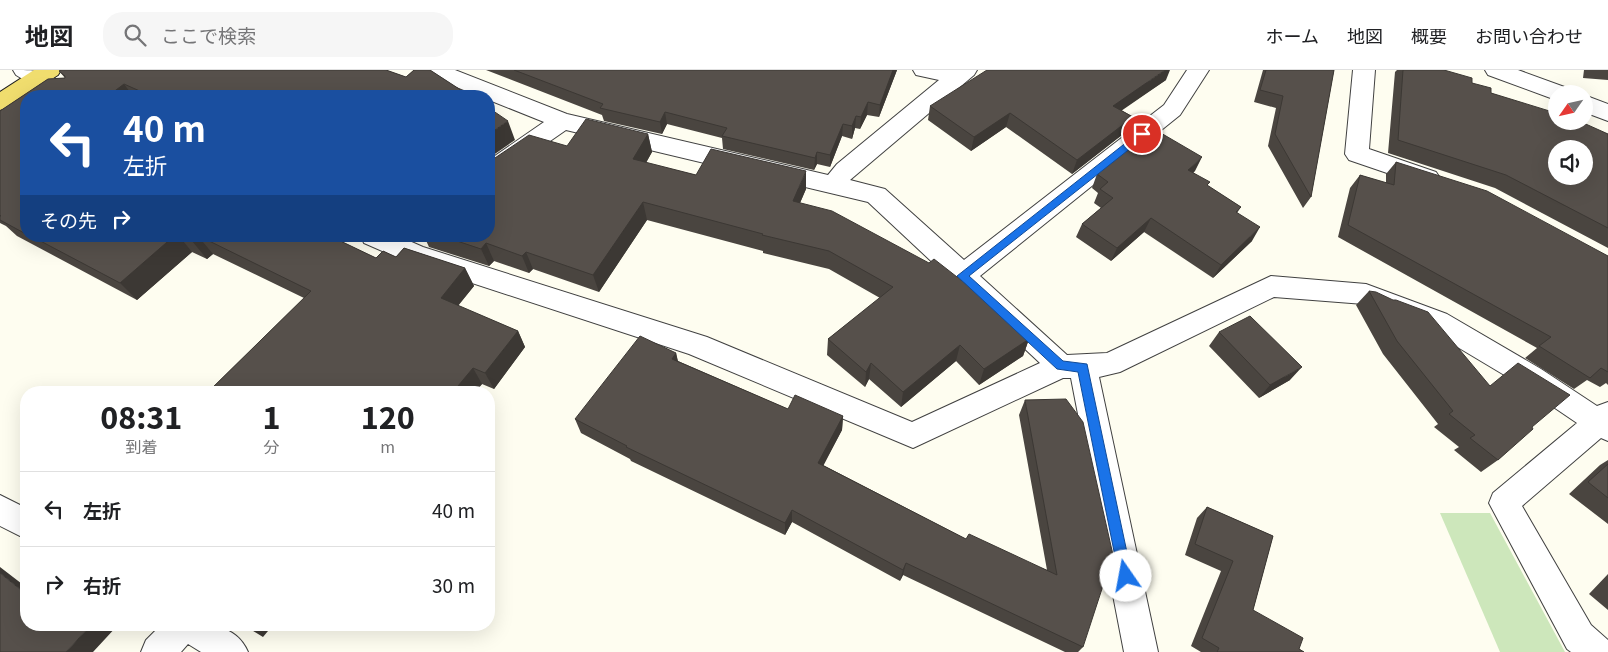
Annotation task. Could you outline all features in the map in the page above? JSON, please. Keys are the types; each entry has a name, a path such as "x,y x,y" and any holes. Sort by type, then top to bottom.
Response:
{"main road":[{"path":"0,102 37,73"}],"street":[{"path":"434,70 484,90"},
{"path":"924,70 961,73"},
{"path":"962,276 1172,110 1198,70"},
{"path":"1364,70 1356,154 1448,184"},
{"path":"1496,70 1548,89"},
{"path":"37,73 61,90"},
{"path":"833,186 845,170 961,73"},
{"path":"495,94 562,121 876,195 962,276 1072,366 1141,652"},
{"path":"1593,107 1608,113"},
{"path":"495,168 562,121"},
{"path":"394,242 423,257 697,345 913,435 1072,366 1110,364 1271,286 1366,294 1438,322 1605,421 1504,503 1579,637 1596,652"},
{"path":"0,509 20,521"},
{"path":"158,652 177,631"},
{"path":"198,631 231,652"}],"green space":[{"path":"1440,513 1490,513 1565,652 1500,652"}],"building":[{"path":"386,70 406,77 414,70 430,70 461,90 138,90 124,84 116,90 32,90 48,79 65,78 59,71"},
{"path":"514,70 893,70 880,105 868,102 861,117 856,116 852,126 843,124 830,155 817,152 815,158 722,136 727,128 665,112 660,122 600,108 603,104"},
{"path":"987,70 1165,70 1113,106 1133,117 1077,160 1010,113 974,137 930,106"},
{"path":"1266,70 1334,70 1311,197 1275,134 1283,96 1260,90"},
{"path":"1403,70 1444,70 1472,78 1472,83 1491,88 1491,93 1548,111 1548,130 1593,130 1593,127 1608,134 1608,228 1506,175 1398,140"},
{"path":"20,98 20,231 0,220 0,111"},
{"path":"495,112 508,121 495,130"},
{"path":"586,119 648,134 633,159 696,175 711,149 806,171 793,201 832,211 929,263 934,259 975,291 977,289 1029,339 984,369 960,345 903,392 871,363 866,372 828,339 893,287 829,251 762,235 643,202 593,275 526,252 522,256 486,243 481,249 460,242 495,242 495,158 529,135 567,146"},
{"path":"1154,129 1202,157 1188,170 1210,182 1207,185 1241,207 1236,212 1260,227 1221,265 1151,218 1117,248 1082,224 1113,198 1100,189 1108,182 1097,174"},
{"path":"1396,162 1487,191 1608,256 1608,372 1601,368 1590,378 1539,346 1551,337 1348,225 1360,175 1394,185"},
{"path":"42,242 167,242 120,283"},
{"path":"211,242 343,242 376,258 383,251 396,257 404,248 465,268 441,298 518,331 485,373 473,368 458,386 214,386 311,291"},
{"path":"1369,291 1428,312 1490,386 1518,363 1570,395 1532,427 1533,429 1498,460 1470,438 1475,435 1449,414 1453,411 1397,341"},
{"path":"1250,316 1302,367 1270,385 1219,332"},
{"path":"640,336 676,353 672,359 788,409 795,395 843,416 818,463 966,539 969,534 1057,575 1025,400 1066,399 1083,422 1113,555 1083,647 906,563 903,570 792,510 785,523 626,447 575,419"},
{"path":"1608,464 1608,498 1588,482"},
{"path":"1207,507 1273,536 1253,610 1303,638 1299,649 1304,652 1217,652 1219,648 1202,638 1233,561 1195,544"},
{"path":"0,573 20,589 20,631 85,631 66,652 0,652"}],"route":[{"path":"1126,576 1083,367 1061,366 962,276 1142,134"}]}
